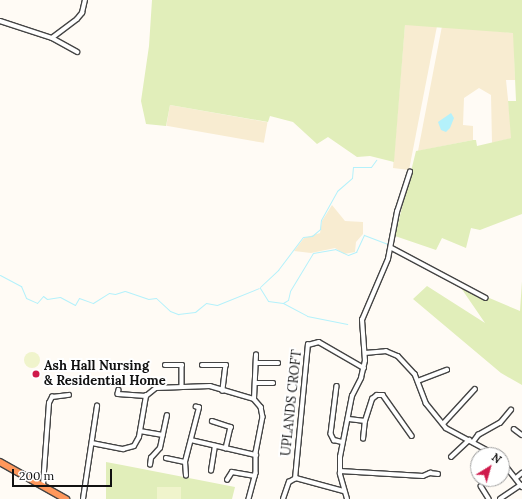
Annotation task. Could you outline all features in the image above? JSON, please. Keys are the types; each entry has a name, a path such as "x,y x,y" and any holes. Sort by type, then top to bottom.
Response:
{"highway":[{"path":"0,462 66,499"}],"street":[{"path":"52,38 77,20 82,14 85,0"},
{"path":"0,21 52,38 76,52"},
{"path":"347,499 340,471 342,442 349,419 352,396 364,368 365,354 362,324 364,312 392,248 398,212 410,172"},
{"path":"392,248 486,298"},
{"name":"UPLANDS CROFT","path":"295,479 308,345 319,342 364,368"},
{"path":"365,354 383,351 395,354 412,369 426,403 443,424 453,433 482,447"},
{"path":"254,399 256,383 256,355"},
{"path":"256,363 278,363"},
{"path":"165,365 182,365 182,387"},
{"path":"202,365 226,365 223,390"},
{"path":"418,381 447,370"},
{"path":"256,383 273,383"},
{"path":"119,390 118,394 146,396 159,387 210,386 254,399 260,405 263,414 256,455 255,476 249,499"},
{"path":"337,386 331,434 334,440 342,442"},
{"path":"443,424 475,389"},
{"path":"43,485 49,403 52,397 69,395"},
{"path":"363,439 372,399 383,395 412,436"},
{"path":"92,443 129,449 138,442 146,396"},
{"path":"83,499 97,406"},
{"path":"186,476 185,462 199,408 196,407"},
{"path":"473,442 478,435 500,423 508,411"},
{"path":"150,465 151,458 160,448 167,416"},
{"path":"349,419 366,421"},
{"path":"212,421 231,427 226,448"},
{"path":"517,429 522,435"},
{"path":"140,431 163,435"},
{"path":"191,440 256,455"},
{"path":"451,457 469,440"},
{"path":"211,471 215,446"},
{"path":"166,458 185,462"},
{"path":"340,471 423,476 430,473 438,474"},
{"path":"500,499 521,486 510,471"},
{"path":"227,480 232,472 255,476"},
{"path":"516,478 522,473"},
{"path":"283,499 289,482 295,479 344,491"},
{"path":"482,487 489,499"}],"shaded area":[{"path":"405,24 437,26 409,170 393,168"},
{"path":"442,26 514,33 515,80 506,80 512,138 492,143 491,95 479,88 464,98 463,125 473,126 473,140 418,151"},
{"path":"170,105 267,122 264,143 166,126"},
{"path":"332,205 345,221 363,222 363,234 356,242 355,252 344,254 335,248 311,253 294,251 304,238 320,233 322,221"}],"green space":[{"path":"152,0 522,0 522,214 480,230 471,228 466,248 442,238 436,250 395,236 416,151 473,140 476,140 477,146 511,138 508,101 516,101 513,33 405,25 394,162 370,156 357,157 328,137 317,144 293,122 270,116 268,122 170,105 166,126 146,124 141,101 149,46"},
{"path":"522,281 522,385 501,373 413,299 427,286 485,323 459,285 485,300 487,297 520,311"},
{"path":"32,352 39,357 40,360 35,367 32,368 25,363 24,360 29,353"},
{"path":"106,462 235,487 232,499 106,499"},
{"path":"157,487 181,487 181,499 157,499"}],"water":[{"path":"451,113 454,118 450,128 446,132 441,130 438,122"}],"waterway":[{"path":"260,287 278,270 303,237 312,236 320,229 321,220 337,191 352,178 353,167 371,167 376,160"},
{"path":"283,303 288,300 290,291 313,253 335,249 348,255 356,252 364,235 388,244"},
{"path":"0,275 21,286 26,298 37,303 43,296 47,299 60,297 75,305 79,298 93,303 109,293 115,294 125,291 148,299 156,298 170,311 178,314 195,312 206,303 217,305 259,288"},
{"path":"260,288 268,301 283,303 307,316 347,324"}],"place":[{"name":"Ash Hall Nursing & Residential Home","path":"36,374"}]}
